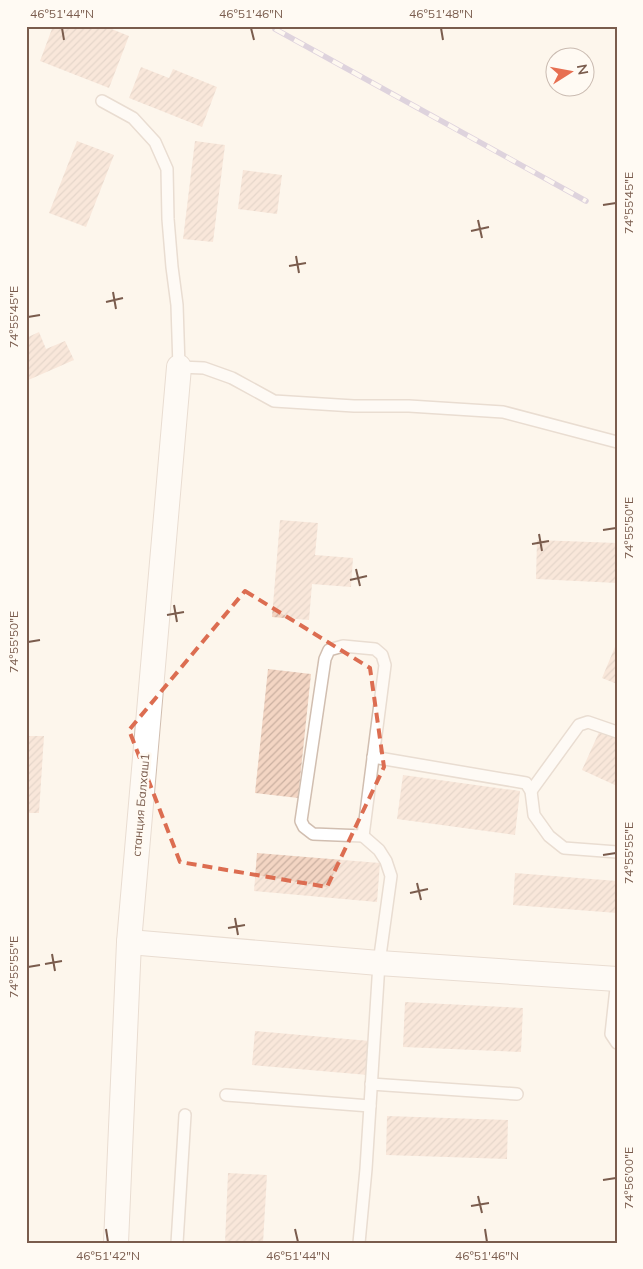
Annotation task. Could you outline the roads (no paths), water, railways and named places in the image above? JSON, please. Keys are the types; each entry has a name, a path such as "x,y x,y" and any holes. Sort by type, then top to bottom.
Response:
{"street":[{"name":"станция Балхаш1","path":"116,1243 129,942 179,367"},
{"path":"129,942 380,963 617,979"}],"lane":[{"path":"102,101 133,118 156,142 167,169 168,219 177,306 179,367 204,368 232,378 274,401 503,412 617,442"},
{"path":"359,1243 380,963 391,876 386,861 379,850 363,836 313,834 304,827 301,821 325,659 329,650 343,646 375,649 382,655 385,665 363,836"},
{"path":"531,791 579,725 588,722 617,732"},
{"path":"373,757 526,783 531,791 534,815 549,836 564,848 617,852"},
{"path":"617,979 611,1034 617,1043"},
{"path":"371,1084 517,1094"},
{"path":"226,1095 370,1106"},
{"path":"177,1243 185,1115"}],"railway":[{"path":"275,29 586,201"}]}
